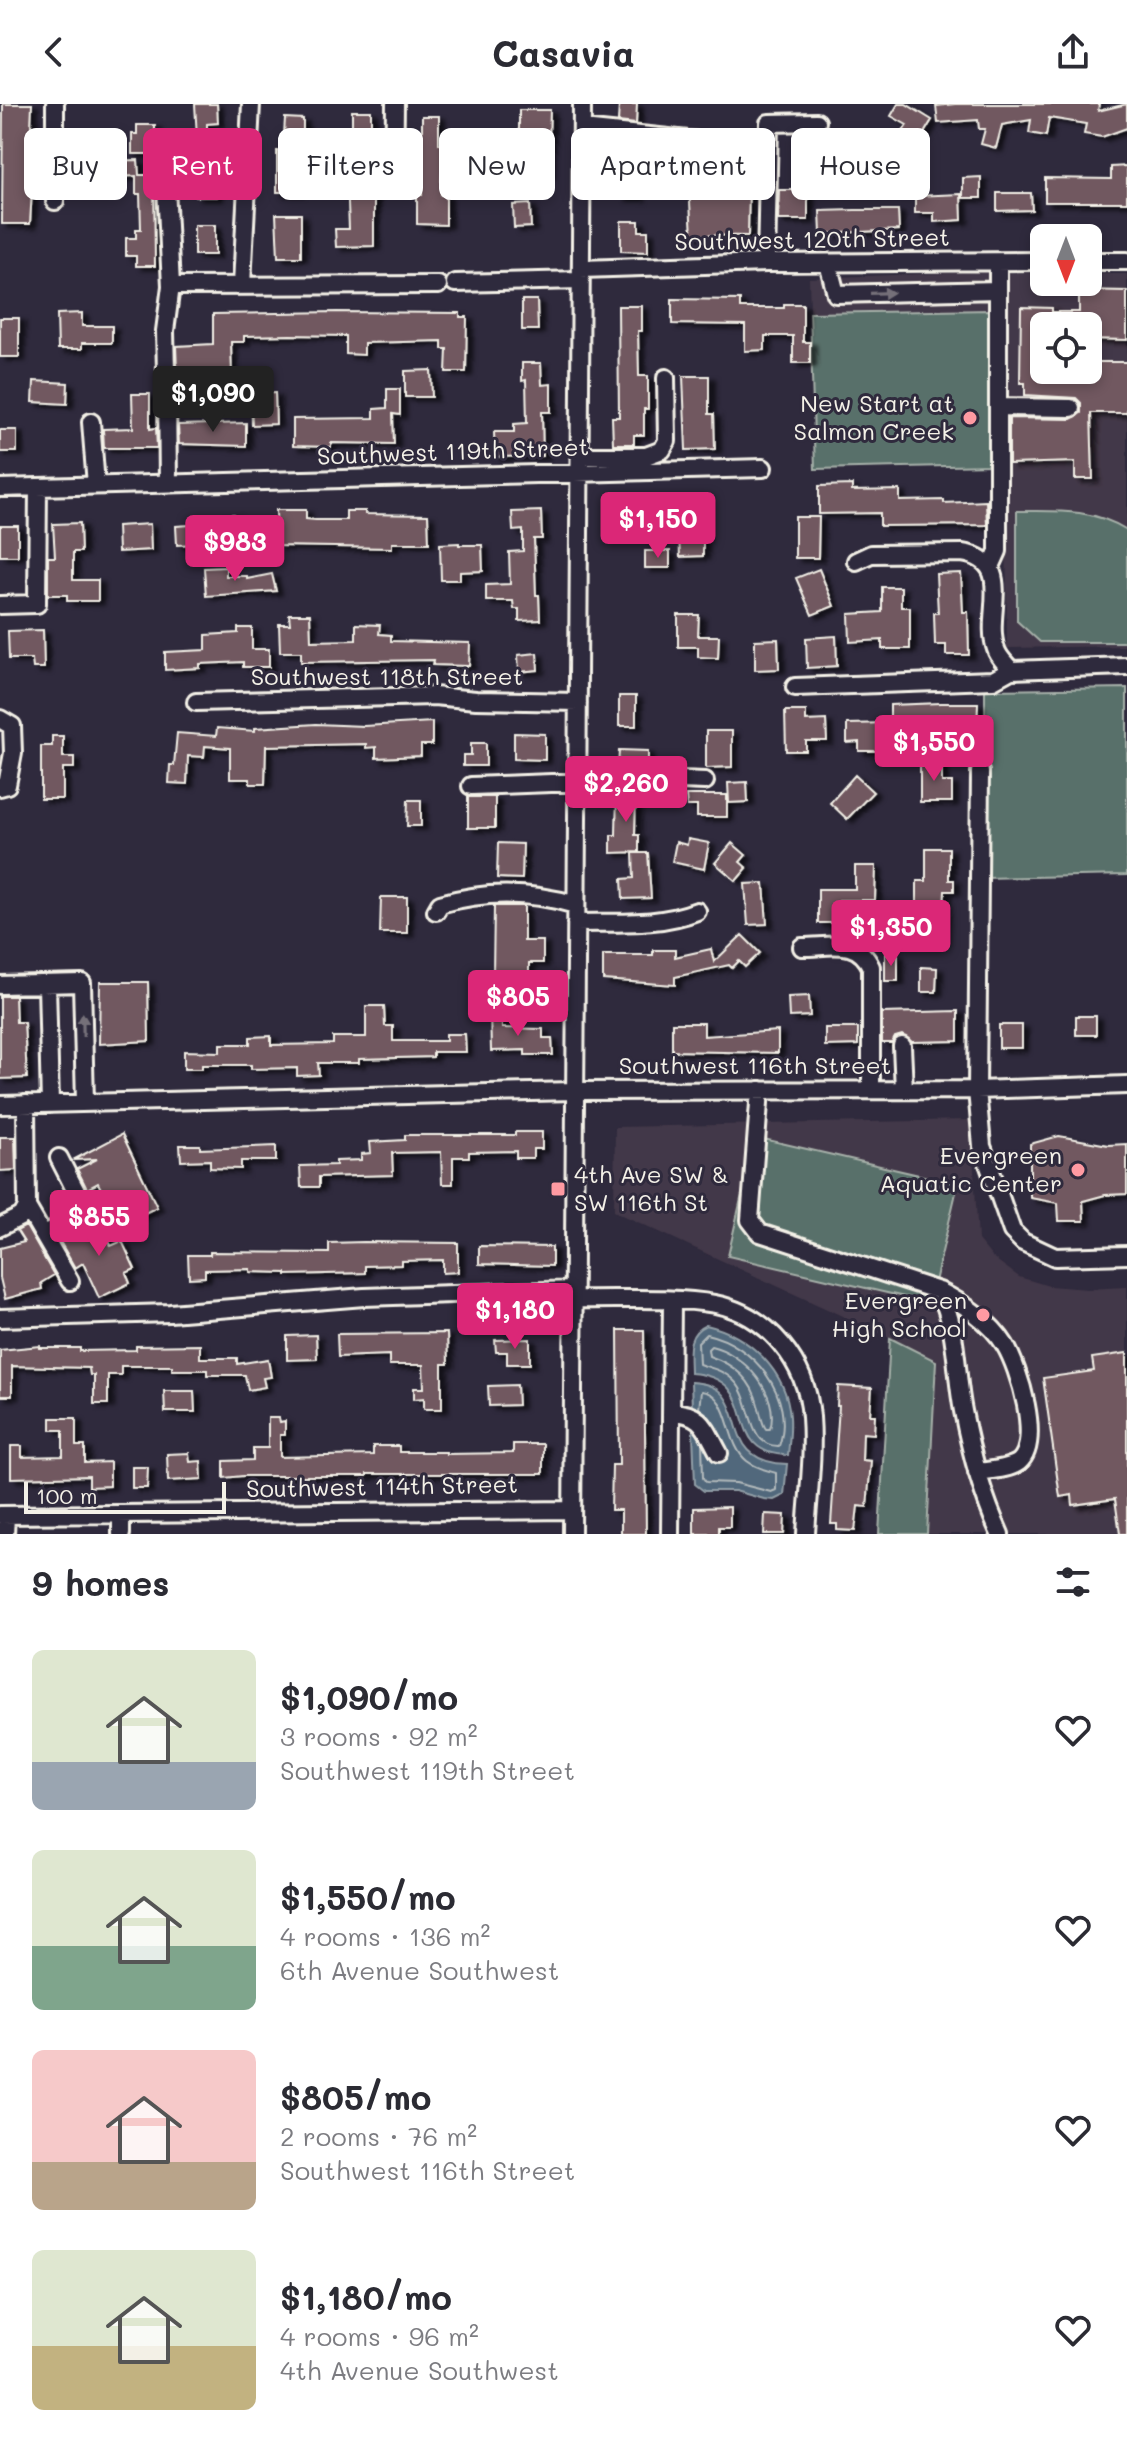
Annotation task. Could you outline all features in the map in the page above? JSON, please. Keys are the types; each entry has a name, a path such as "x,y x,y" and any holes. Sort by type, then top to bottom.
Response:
{"street":[{"path":"55,104 55,201"},
{"path":"242,285 251,104"},
{"path":"395,104 395,128"},
{"path":"582,104 582,128"},
{"path":"766,263 769,123 817,122"},
{"path":"166,372 165,331 171,286 167,200"},
{"path":"572,1534 581,200"},
{"name":"Southwest 120th Street","path":"455,283 766,263 1030,261"},
{"path":"1102,261 1127,261"},
{"path":"990,569 998,551 998,262"},
{"path":"828,263 836,294 998,290"},
{"path":"171,286 438,285"},
{"path":"580,456 646,456 662,450 667,441 666,378"},
{"path":"167,390 168,484"},
{"path":"998,407 1071,408"},
{"path":"91,422 96,485"},
{"name":"Southwest 119th Street","path":"0,488 580,474 595,470 763,468"},
{"path":"0,605 37,604 38,487"},
{"path":"856,561 871,554 962,553 976,555 987,562 994,576 995,648 1011,670"},
{"path":"795,687 993,680 1011,670 1127,666"},
{"name":"Southwest 118th Street","path":"196,702 434,696 578,702"},
{"path":"0,719 12,726 6,753 7,785 0,787"},
{"path":"980,772 977,1090 982,1146 1012,1231 1023,1242 1055,1257 1127,1255"},
{"path":"471,786 656,779 705,781"},
{"path":"436,911 440,904 469,896 519,895 553,898 576,905"},
{"path":"576,923 659,922 697,911"},
{"path":"802,947 854,947 866,956 871,967 871,1090"},
{"path":"0,985 82,983 85,1102"},
{"path":"47,984 50,1104"},
{"path":"902,1046 904,1090"},
{"name":"Southwest 116th Street","path":"0,1105 574,1091 977,1090 1127,1085"},
{"path":"760,1090 750,1201 750,1220 760,1233 939,1291 984,1321 1005,1345 1021,1387 1029,1447 1020,1461 1012,1465 977,1472"},
{"path":"0,1227 22,1216 27,1207 26,1104"},
{"path":"44,1236 81,1213 84,1207 59,1158"},
{"path":"27,1207 70,1281"},
{"path":"939,1291 949,1310 963,1410 977,1472 984,1499 1000,1534"},
{"path":"0,1318 170,1313 364,1297 573,1295 714,1304 758,1323 790,1354 803,1377 809,1398 812,1440 806,1534"},
{"path":"670,1534 672,1301"},
{"path":"671,1412 697,1416 719,1453"},
{"name":"Southwest 114th Street","path":"3,1515 572,1510"},
{"path":"121,1514 121,1534"},
{"path":"3,1515 5,1534"}],"shaded area":[{"name":"New Start at Salmon Creek","path":"1030,273 1030,296 1102,296 1102,274 1127,274 1127,646 1007,648 1006,465 815,469 809,278"},
{"name":"Evergreen High School","path":"971,1120 978,1240 992,1257 1019,1277 1049,1286 1088,1289 1127,1287 1127,1534 879,1534 890,1338 614,1211 615,1127"}],"green space":[{"path":"992,310 991,465 815,469 810,313"},
{"path":"1017,511 1087,514 1127,530 1127,642 1040,642 1017,621"},
{"path":"1127,688 1127,875 985,878 985,690"},
{"path":"755,1137 958,1184 930,1303 728,1256"},
{"path":"890,1338 936,1361 927,1534 879,1534"}],"water":[{"path":"706,1325 751,1346 773,1370 787,1400 790,1422 788,1455 767,1451 754,1442 746,1430 737,1401 728,1388 714,1378 690,1373 692,1339"},
{"path":"691,1382 711,1386 724,1396 749,1451 764,1460 787,1464 784,1495 774,1500 764,1499 735,1491 704,1491 695,1484"}],"building":[{"path":"3,104 32,104 31,128 24,128 24,200 31,200 30,224 2,224"},
{"path":"195,104 217,104 218,123 196,128"},
{"path":"619,104 637,104 636,124 618,122"},
{"path":"898,104 906,104 932,120 927,128 905,128 907,125 891,116"},
{"path":"1099,104 1098,111 1127,104 1127,128 1102,137 1084,134 1086,124 1049,118 1046,136 1029,133 1031,120 1002,125 996,148 981,144 985,129 979,129 978,120 938,123 936,106"},
{"path":"519,110 550,110 549,128 519,128"},
{"path":"352,111 371,111 371,128 352,128"},
{"path":"422,116 439,116 439,200 446,200 446,225 417,224 417,200 423,200"},
{"path":"285,118 303,119 303,128 284,128"},
{"path":"137,125 155,125 155,128 143,128 143,154 132,154 132,134 137,134"},
{"path":"278,151 278,192 277,192"},
{"path":"127,160 138,160 139,175 143,175 143,200 154,200 155,266 136,266 136,256 126,256 126,238 136,238 136,229 141,229 136,176 127,176"},
{"path":"1127,166 1127,202 1045,202 1045,178 1111,179 1111,167"},
{"path":"981,177 981,198 963,198 963,178"},
{"path":"779,190 791,190 791,200 808,200 808,220 778,220"},
{"path":"997,193 1031,193 1032,210 997,211"},
{"path":"961,194 962,220 934,222 934,213 915,213 915,200 930,200 930,195"},
{"path":"348,200 374,200 374,246 336,247 335,229 349,229"},
{"path":"690,200 749,200 748,236 692,235"},
{"path":"530,204 531,227 514,228 513,205"},
{"path":"898,210 899,230 821,234 820,211"},
{"path":"276,214 301,214 301,257 278,257"},
{"path":"621,221 639,221 639,231 648,231 648,252 621,251"},
{"path":"194,225 215,225 215,255 194,255"},
{"path":"1102,290 1127,291 1127,340 1102,339 1102,312 1079,312 1079,296 1102,296"},
{"path":"672,299 740,300 740,308 784,308 784,304 803,304 803,342 810,342 810,363 793,363 793,336 765,336 765,350 745,351 745,325 672,324"},
{"path":"522,300 537,300 538,330 522,330"},
{"path":"618,306 642,306 642,331 638,331 639,376 648,376 648,409 644,409 644,435 634,435 634,444 613,444 612,417 619,417"},
{"path":"1021,307 1052,308 1052,312 1030,312 1030,384 1102,384 1102,362 1127,362 1127,413 1091,413 1093,479 1075,479 1075,462 1009,464 1009,418 1071,419 1081,413 1081,403 1076,398 1025,395 1025,383 1020,383"},
{"path":"82,313 82,326 112,326 112,343 82,343 82,349 58,349 57,314"},
{"path":"460,313 460,317 467,317 466,372 446,372 447,349 442,349 442,341 364,343 364,355 346,354 346,336 290,335 244,336 244,342 231,342 232,377 212,378 212,372 177,372 176,346 213,344 213,314"},
{"path":"0,318 19,318 19,357 0,357"},
{"path":"522,363 541,363 542,385 551,384 551,412 542,412 543,456 495,457 494,432 514,432 514,424 527,423 526,380 522,381"},
{"path":"431,370 432,397 405,397 405,371"},
{"path":"683,376 709,376 709,414 714,414 715,449 686,450"},
{"path":"34,381 68,383 67,404 33,402"},
{"path":"387,389 400,389 400,415 393,414 394,444 293,446 293,419 374,418 374,409 387,408"},
{"path":"275,393 276,424 252,425 251,394"},
{"path":"132,394 150,394 150,429 156,428 157,448 104,448 103,429 133,428"},
{"path":"246,423 246,446 179,444 178,425"},
{"path":"0,430 17,430 17,452 0,452"},
{"path":"852,485 852,491 900,490 900,501 986,501 987,525 880,526 880,513 819,514 819,486"},
{"path":"276,510 306,510 306,519 316,520 346,520 346,511 428,515 429,543 392,543 392,548 277,546"},
{"path":"541,511 542,539 534,539 540,620 519,621 519,609 514,609 513,601 486,601 486,585 510,584 509,552 523,551 523,530 513,531 512,512"},
{"path":"234,514 234,535 197,535 197,544 177,545 176,526 206,524 206,515"},
{"path":"795,517 819,517 818,558 795,558"},
{"path":"80,523 81,552 73,552 73,580 98,580 98,601 67,601 67,595 48,595 48,557 55,557 53,524"},
{"path":"150,524 151,550 118,552 117,526"},
{"path":"0,526 18,526 18,556 0,556"},
{"path":"679,532 703,532 703,556 680,557"},
{"path":"440,544 482,545 483,571 460,572 460,580 441,580"},
{"path":"645,551 670,551 670,568 645,568"},
{"path":"226,567 226,576 247,576 247,579 272,574 276,591 206,596 204,568"},
{"path":"819,569 834,606 812,615 796,578"},
{"path":"961,573 963,612 968,612 969,655 946,655 946,645 935,645 934,613 938,613 936,574"},
{"path":"882,587 901,587 901,607 910,607 910,649 882,649 882,640 850,642 849,614 882,612"},
{"path":"289,614 310,614 311,641 356,640 356,624 380,625 379,634 391,635 391,641 470,643 469,666 433,665 434,660 301,662 301,652 280,652 279,624 290,624"},
{"path":"678,615 699,615 698,636 719,636 718,658 698,657 698,647 678,647"},
{"path":"238,628 252,628 252,649 269,649 269,667 243,667 243,662 165,670 165,652 206,650 206,635 238,633"},
{"path":"43,630 44,668 33,668 32,659 9,659 8,631"},
{"path":"836,636 837,666 807,668 806,638"},
{"path":"778,639 779,669 755,670 755,640"},
{"path":"537,653 538,670 519,672 518,655"},
{"path":"619,696 636,696 636,726 619,726"},
{"path":"978,703 977,728 910,728 910,740 882,740 882,751 859,751 859,742 847,743 847,724 890,723 890,705"},
{"path":"785,711 806,711 806,721 826,720 827,741 806,741 806,751 786,751"},
{"path":"432,722 432,745 421,745 421,756 376,758 376,747 366,748 366,744 266,746 265,784 250,784 250,779 230,779 230,748 205,746 204,757 188,756 187,784 169,783 177,733 216,736 217,728 255,731 255,728 316,724 364,726"},
{"path":"706,731 732,731 732,767 706,768"},
{"path":"514,733 545,734 545,760 514,759"},
{"path":"52,736 63,736 63,757 74,757 74,768 63,768 63,799 41,799 41,746 52,746"},
{"path":"471,743 486,743 486,766 463,766 463,755 471,755"},
{"path":"619,750 648,751 648,762 638,762 638,769 618,769"},
{"path":"920,761 942,761 942,782 952,782 952,802 920,802"},
{"path":"855,775 873,792 847,819 830,803"},
{"path":"747,782 748,802 729,803 728,783"},
{"path":"617,791 636,791 635,835 639,835 639,852 611,853 611,835 616,835"},
{"path":"686,795 727,795 727,817 697,817 697,806 687,806"},
{"path":"468,797 495,797 495,828 468,828"},
{"path":"408,800 421,800 421,826 407,826"},
{"path":"688,839 709,843 704,869 672,862 676,842 687,845"},
{"path":"498,843 523,844 522,879 497,878"},
{"path":"732,843 746,855 740,862 747,868 736,881 715,863"},
{"path":"926,848 949,848 949,880 954,880 954,891 945,891 942,942 923,942 924,912 917,913 917,881 926,881"},
{"path":"633,853 648,853 651,898 623,899 622,879 634,878"},
{"path":"855,866 876,866 875,900 839,900 839,923 818,923 818,889 855,889"},
{"path":"764,883 767,924 748,925 745,884"},
{"path":"381,897 407,897 407,933 380,933"},
{"path":"494,906 524,906 524,941 543,941 543,963 529,963 529,974 493,974"},
{"path":"742,935 760,953 745,967 739,961 732,968 729,965 675,977 675,985 603,980 603,955 653,955 653,950 675,950 675,957 711,949 714,962"},
{"path":"885,954 898,955 898,981 885,981"},
{"path":"921,967 937,968 936,992 921,992"},
{"path":"100,982 148,982 149,1041 99,1044"},
{"path":"0,996 15,996 16,1022 24,1022 27,1078 0,1079"},
{"path":"809,996 810,1016 789,1017 788,997"},
{"path":"366,1006 384,1006 385,1026 393,1026 393,1041 446,1041 446,1034 465,1034 466,1052 433,1052 433,1057 359,1059 359,1063 318,1063 319,1075 297,1076 297,1068 251,1069 251,1065 202,1065 202,1069 184,1069 184,1051 220,1052 220,1044 250,1044 250,1037 271,1036 271,1045 333,1044 333,1037 366,1037"},
{"path":"490,1010 502,1010 502,1028 543,1029 543,1038 552,1038 553,1055 525,1055 525,1050 491,1051"},
{"path":"958,1011 958,1041 912,1042 902,1035 895,1037 892,1043 882,1043 882,1013"},
{"path":"1076,1016 1096,1016 1096,1035 1076,1035"},
{"path":"672,1023 704,1023 704,1036 778,1031 778,1053 672,1051"},
{"path":"999,1025 1022,1025 1022,1048 999,1048"},
{"path":"825,1028 858,1028 858,1045 825,1046"},
{"path":"515,1132 542,1132 542,1149 533,1149 533,1158 516,1158 516,1151 469,1152 469,1157 453,1157 453,1184 442,1184 441,1152 392,1153 393,1175 319,1177 319,1187 301,1187 300,1166 336,1165 336,1161 361,1160 361,1154 371,1153 370,1142 405,1140 405,1135 515,1135"},
{"path":"122,1134 157,1207 129,1221 125,1213 116,1217 98,1183 87,1189 77,1169 97,1159 73,1160"},
{"name":"Evergreen Aquatic Center","path":"1059,1136 1108,1145 1127,1144 1127,1194 1105,1195 1083,1201 1084,1221 1059,1221 1058,1203 1030,1198 1030,1144"},
{"path":"0,1137 15,1137 16,1170 0,1171"},
{"path":"180,1145 200,1145 200,1149 276,1146 276,1161 241,1161 241,1169 210,1168 210,1160 181,1161"},
{"path":"90,1219 96,1230 103,1226 111,1246 122,1241 135,1269 126,1273 130,1283 99,1298 83,1263 75,1268 59,1240"},
{"path":"26,1226 54,1275 41,1283 42,1289 5,1299 0,1278 0,1248 24,1242 17,1231"},
{"path":"329,1243 458,1243 458,1272 443,1273 443,1260 365,1266 365,1273 286,1275 250,1272 250,1269 205,1270 205,1277 189,1278 188,1255 210,1255 210,1252 329,1253"},
{"path":"479,1246 552,1247 552,1266 479,1264"},
{"path":"618,1330 644,1330 646,1534 621,1534 621,1510 611,1510 612,1465 619,1465"},
{"path":"447,1333 448,1364 442,1364 442,1409 424,1409 424,1398 414,1399 414,1388 424,1388 423,1365 389,1365 389,1355 338,1357 337,1334"},
{"path":"316,1335 317,1359 287,1360 287,1336"},
{"path":"530,1339 530,1364 507,1364 507,1352 496,1352 495,1340"},
{"path":"200,1345 200,1358 237,1358 237,1364 268,1359 271,1377 263,1378 265,1387 248,1390 245,1375 207,1375 207,1370 172,1370 172,1366 121,1366 121,1375 108,1375 108,1404 94,1404 94,1375 90,1375 89,1368 12,1366 12,1396 0,1396 0,1350 40,1346 80,1348 80,1351 136,1350 136,1346"},
{"path":"1127,1353 1127,1534 1120,1534 1115,1499 1073,1505 1072,1495 1060,1497 1043,1378 1094,1371 1092,1358"},
{"path":"517,1385 518,1405 489,1406 488,1386"},
{"path":"838,1386 872,1388 870,1415 875,1415 874,1434 863,1433 862,1460 871,1461 867,1507 858,1506 855,1531 837,1530 837,1524 831,1524"},
{"path":"164,1391 194,1391 195,1412 165,1412"},
{"path":"51,1418 76,1418 76,1446 85,1446 85,1463 110,1462 110,1486 89,1487 89,1476 11,1478 11,1446 22,1446 22,1457 63,1456 63,1430 51,1430"},
{"path":"268,1418 285,1421 285,1435 280,1435 280,1457 373,1455 373,1446 399,1446 399,1452 513,1453 513,1444 543,1444 543,1474 224,1478 224,1461 253,1460 253,1448 268,1448"},
{"path":"189,1453 190,1462 201,1461 202,1479 168,1481 167,1454"},
{"path":"132,1467 148,1467 147,1488 132,1488"},
{"path":"730,1507 730,1527 719,1527 719,1534 694,1534 694,1508"},
{"path":"765,1514 785,1515 784,1534 764,1534"}],"place":[{"name":"New Start at Salmon Creek","path":"970,418"},
{"name":"Evergreen Aquatic Center","path":"1078,1170"},
{"name":"4th Ave SW & SW 116th St","path":"558,1189"},
{"name":"Evergreen High School","path":"983,1315"}]}
